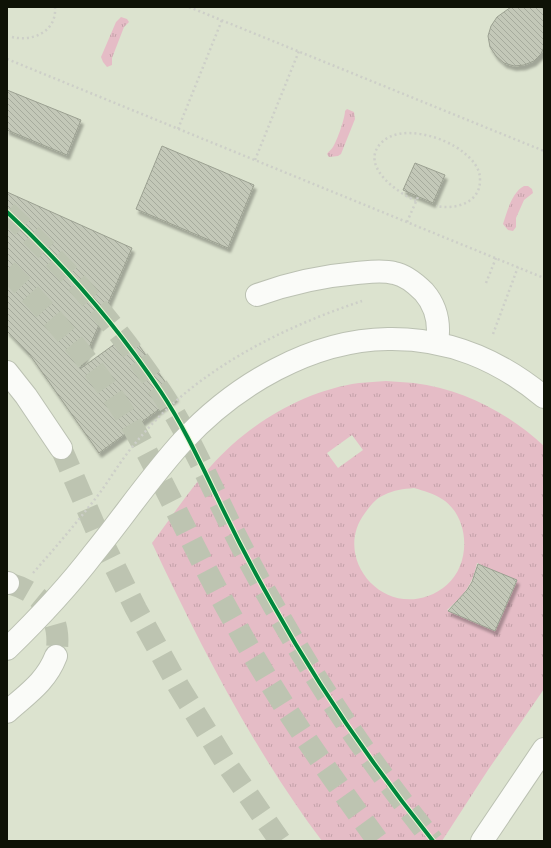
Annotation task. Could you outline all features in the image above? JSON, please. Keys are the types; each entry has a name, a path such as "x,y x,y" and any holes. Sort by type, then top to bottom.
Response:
{"lane":[{"path":"256,295 304,280 329,276 372,271 395,273 414,283 430,299 438,320 439,332 437,343"},
{"path":"7,649 54,600 94,553 131,504 183,441 213,412 246,388 281,367 310,353 342,344 373,339 406,339 437,343 469,352 499,365 526,382 544,397"},
{"path":"7,372 26,396 61,448"},
{"path":"7,712 45,678 52,667 56,656"},
{"path":"482,841 544,750"}],"path":[{"path":"12,36 29,38 43,33 54,21 56,7"},
{"path":"189,7 544,151"},
{"path":"178,129 222,20"},
{"path":"255,160 299,51"},
{"path":"7,59 544,278"},
{"path":"416,201 397,191 378,169 375,155 378,148 382,142 394,135 424,134 443,139 452,143 464,152 477,167 480,175 480,183 478,191 473,198 467,203 453,208 436,206"},
{"path":"407,222 418,197"},
{"path":"486,284 496,258"},
{"path":"483,358 518,267"}],"green space":[{"path":"121,17 127,19 129,22 124,27 112,58 112,65 107,67 101,57 116,22"},
{"path":"347,109 354,112 355,119 341,154 338,156 329,157 327,154 337,140 345,111"},
{"path":"524,186 528,186 532,189 533,193 524,200 516,218 516,227 513,231 508,230 503,224 508,208 513,197"},
{"path":"386,381 432,386 467,397 484,404 516,423 544,446 544,689 488,770 442,841 322,841 273,770 251,734 209,659 152,543 188,494 211,466 242,436 259,423 317,393 359,383","holes":["352,435 363,450 338,468 327,453","414,488 442,499 455,512 463,530 464,548 460,566 447,585 428,596 410,599 393,597 378,589 366,577 358,562 354,546 356,529 365,513 378,498 399,490","477,563 517,581 495,631 447,610 466,590"]}],"building":[{"path":"511,7 544,7 544,47 541,54 534,61 524,65 514,66 504,63 496,56 490,47 488,36 491,26 497,17"},
{"path":"7,90 81,120 67,155 7,130"},
{"path":"162,146 254,185 228,248 136,209"},
{"path":"415,163 445,175 433,203 403,190"},
{"path":"7,192 132,248 80,369 130,333 176,397 99,453 30,355 7,331"},
{"path":"478,564 517,580 495,631 448,611 467,590 472,582"}],"tunnel":[{"path":"7,212 70,275 127,344 161,392 177,417 257,577 308,665 368,755 433,841"},
{"path":"7,270 55,322 85,358 126,416 145,449 211,579 251,652 303,735 378,841"},
{"path":"61,448 96,529 136,609 179,687 226,763 280,841"},
{"path":"8,583 21,587 32,593 41,600 48,609 57,630 56,656"}],"cycle path":[{"path":"7,212 70,275 127,344 161,392 177,417 257,577 308,665 368,755 433,841"}]}
